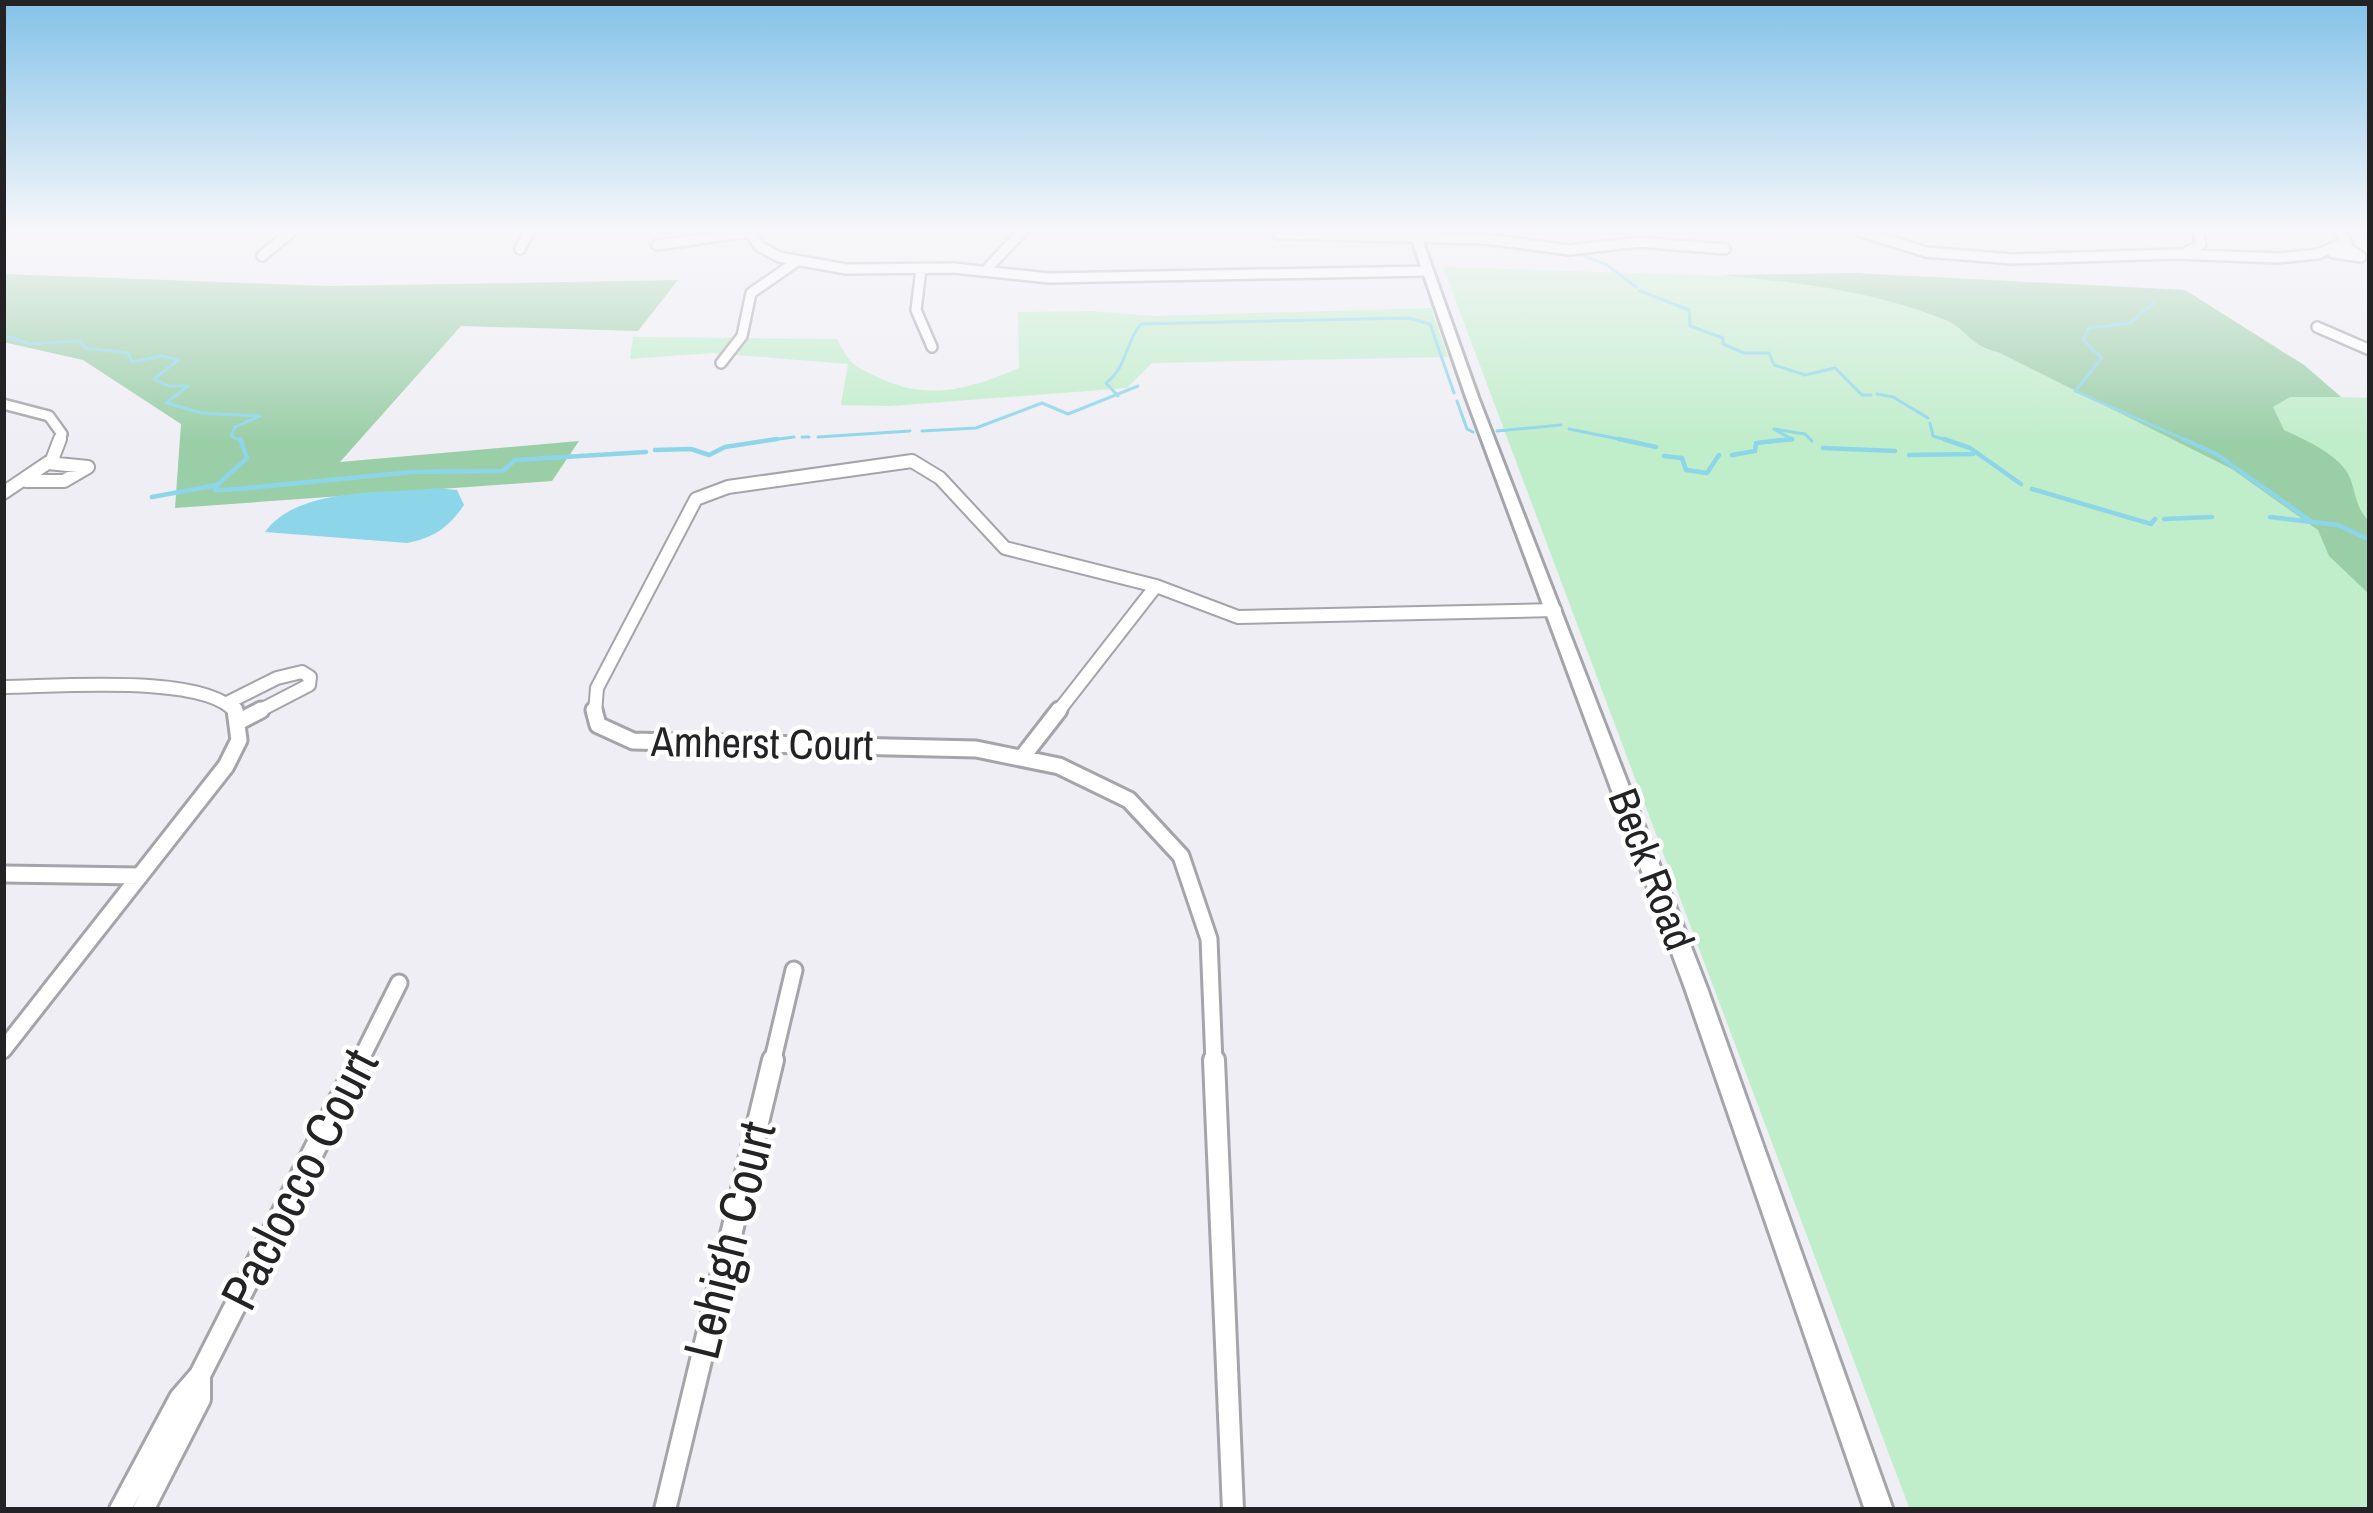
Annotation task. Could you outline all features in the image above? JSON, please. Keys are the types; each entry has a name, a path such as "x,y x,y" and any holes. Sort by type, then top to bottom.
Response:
{"main road":[{"name":"Beck Road","path":"1439,302 1696,988 1879,1510"}],"street":[{"path":"721,363 742,336 749,302"},
{"path":"914,302 918,328 932,347"},
{"path":"2317,326 2370,350"},
{"path":"3,404 37,411 58,424 62,443 48,463 3,493"},
{"name":"Amherst Court","path":"1233,1510 1209,939 1200,894 1173,841 1127,797 1088,775 1024,755 941,748 633,741 598,725 594,696 690,505 728,487 896,460 921,463 1005,548 1156,586 1226,614 1251,619 1555,610"},
{"path":"26,481 64,481 88,467 48,463"},
{"path":"1024,755 1156,586"},
{"path":"227,703 277,678 302,672 310,677 309,685 298,694 240,721"},
{"path":"3,687 193,690 227,703 240,721 238,751 3,1050"},
{"path":"3,874 140,876"},
{"name":"Lehigh Court","path":"664,1510 794,970"},
{"name":"Paclocco Court","path":"120,1510 180,1398 200,1375 399,983"},
{"name":"Paclocco Court","path":"143,1510 200,1399 200,1375"}],"green space":[{"path":"3,302 661,302 638,331 461,326 340,462 579,441 552,481 175,508 181,424 83,360 3,342"},
{"path":"1456,302 2203,302 2304,365 2341,397 2370,398 2370,1510 1910,1510"},
{"path":"1888,302 2203,302 2304,365 2341,397 2290,397 2273,407 2284,430 2312,443 2346,470 2370,523 2370,595 2329,556 2318,530 2232,469 1980,345 1951,322"},
{"path":"1431,308 1448,357 1152,363 1127,388 890,406 841,405 848,364 712,353 630,359 633,337 837,339 851,361 867,372 902,386 935,391 968,386 1019,368 1018,312 1154,316"}],"water":[{"path":"457,490 464,505 440,530 417,541 265,532 280,517 320,499"}],"waterway":[{"path":"1667,302 1689,310 1690,326 1723,338 1723,344 1744,353 1769,353 1774,365 1805,375 1835,368 1862,395 1871,395"},
{"path":"2155,302 2130,323 2089,328 2083,340 2102,358 2075,391 2190,442"},
{"path":"1117,395 1106,383 1141,324 1409,318 1430,324 1454,393"},
{"path":"3,335 30,344 79,341 86,348 128,353 132,362 162,356 178,360 154,379 169,386 188,386 166,403 202,413 260,416 235,427 231,436 241,441"},
{"path":"1117,395 1138,386"},
{"path":"1877,394 1893,397 1928,418"},
{"path":"922,431 976,428 1042,403 1068,414 1117,395"},
{"path":"1457,401 1467,429 1473,432"},
{"path":"1930,423 1933,436 1950,441"},
{"path":"1497,431 1561,425"},
{"path":"1569,429 1619,439"},
{"path":"1791,439 1774,429 1805,434 1812,441"},
{"path":"818,437 910,431"},
{"path":"766,441 794,437"},
{"path":"802,437 809,437"},
{"path":"766,441 777,439"},
{"path":"1619,439 1634,442"},
{"path":"1619,439 1656,447"},
{"path":"1768,442 1791,439"},
{"path":"1768,442 1791,439"},
{"path":"1944,439 1950,441"},
{"path":"2183,439 2216,454 2312,522"},
{"path":"217,485 247,458 241,441"},
{"path":"655,450 691,449 709,455 725,447 766,441"},
{"path":"756,442 766,441"},
{"path":"1950,441 1970,448 2021,484"},
{"path":"1763,442 1768,442"},
{"path":"1732,455 1755,451 1756,443 1768,442"},
{"path":"1823,448 1895,451"},
{"path":"217,485 215,490 227,490 412,472 503,471 515,460 646,452"},
{"path":"1909,455 1973,454"},
{"path":"1664,456 1682,458 1686,470 1707,473 1719,455"},
{"path":"152,497 217,485"},
{"path":"2032,489 2151,524 2155,519"},
{"path":"2164,519 2212,517"},
{"path":"2270,517 2312,522"},
{"path":"2312,522 2338,525 2370,540"}]}
